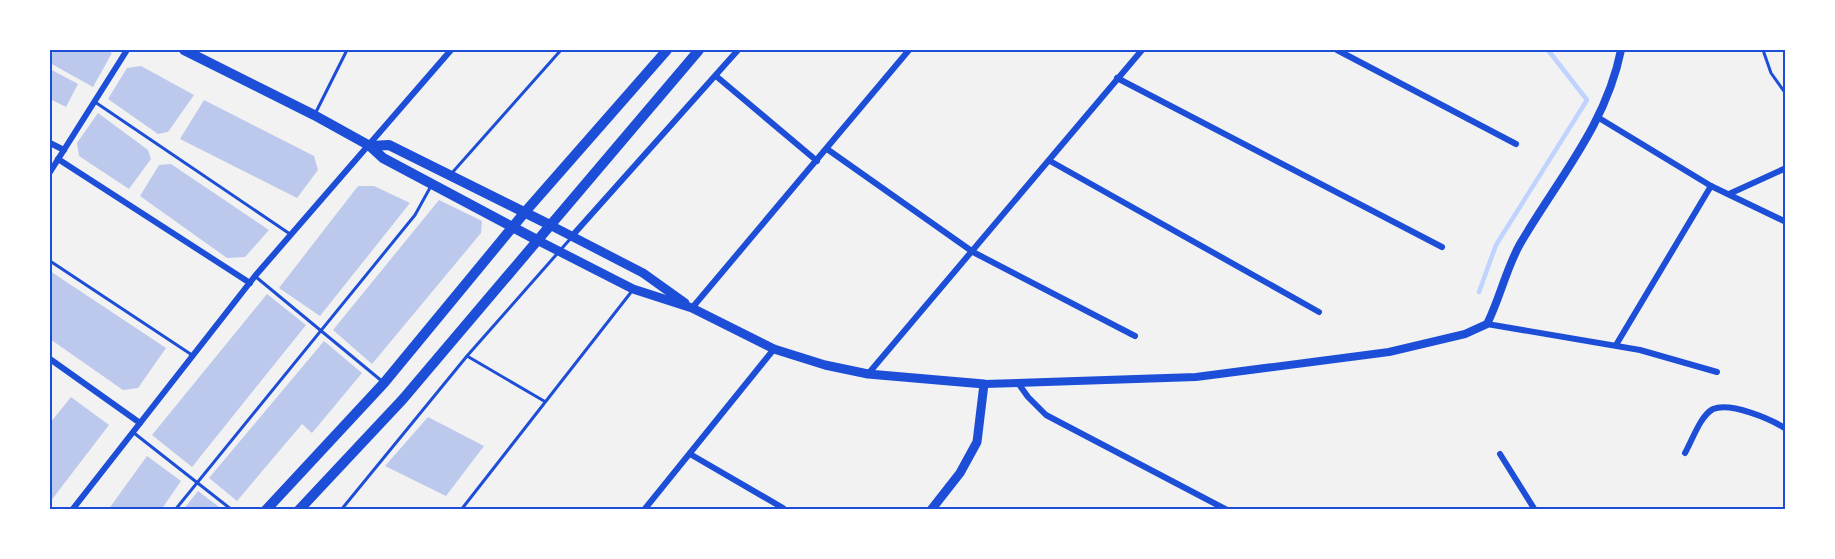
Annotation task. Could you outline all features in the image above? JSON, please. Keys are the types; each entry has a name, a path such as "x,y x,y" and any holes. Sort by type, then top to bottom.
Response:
{"main road":[{"path":"184,50 314,115 370,146 383,158 432,185 633,290 692,308 774,348 825,365 868,374 984,384 977,442 960,473 931,510"},
{"path":"302,509 403,399 699,50"},
{"path":"266,510 384,383 525,212 664,51"},
{"path":"370,146 389,145 451,174 643,273 692,308"}],"street":[{"path":"50,172 127,50"},
{"path":"72,510 255,276 451,50"},
{"path":"572,237 738,50"},
{"path":"692,308 909,50"},
{"path":"868,374 1142,50"},
{"path":"1337,50 1516,144"},
{"path":"1487,324 1520,245 1599,118 1616,73 1621,50"},
{"path":"716,76 817,161"},
{"path":"1117,78 1442,247"},
{"path":"1599,118 1711,186 1785,222"},
{"path":"50,143 64,150"},
{"path":"827,149 973,252 1135,336"},
{"path":"58,159 250,283"},
{"path":"1050,161 1319,312"},
{"path":"1728,194 1785,168"},
{"path":"1616,345 1711,186"},
{"path":"984,384 1207,375 1389,352 1465,334 1487,324 1616,345 1717,372"},
{"path":"644,510 774,348"},
{"path":"50,359 140,423"},
{"path":"1018,383 1046,415 1227,510"},
{"path":"1685,453 1704,419 1713,410 1727,407 1754,414 1785,429"},
{"path":"690,454 783,508"},
{"path":"1500,454 1535,510"}],"lane":[{"path":"314,115 347,50"},
{"path":"451,174 561,50"},
{"path":"1763,50 1771,73 1785,94"},
{"path":"94,101 290,234"},
{"path":"175,510 415,215 432,185"},
{"path":"341,510 467,356 572,237"},
{"path":"50,261 192,355"},
{"path":"255,276 384,383"},
{"path":"462,510 544,401 633,290"},
{"path":"467,356 544,401"},
{"path":"133,432 232,510"}],"building":[{"path":"53,50 105,50 112,53 93,87 50,63"},
{"path":"141,66 194,95 168,132 158,134 108,99 127,68"},
{"path":"50,69 78,84 66,107 50,99"},
{"path":"204,100 314,156 318,170 297,198 180,139"},
{"path":"98,113 148,150 151,159 129,189 79,156 77,143"},
{"path":"171,164 269,230 245,257 227,258 140,196 159,165"},
{"path":"358,186 374,186 410,203 320,316 279,288"},
{"path":"439,200 482,221 481,233 372,364 333,330"},
{"path":"50,271 166,348 138,388 123,390 50,339"},
{"path":"267,294 306,325 192,467 152,435"},
{"path":"324,341 362,373 312,433 302,424 237,501 209,478"},
{"path":"71,397 109,425 50,502 50,423"},
{"path":"428,417 484,446 446,496 385,466"},
{"path":"147,456 181,481 161,510 108,510"},
{"path":"198,491 223,510 183,510"}],"waterway":[{"path":"1479,292 1496,245 1587,100 1548,50"}]}
